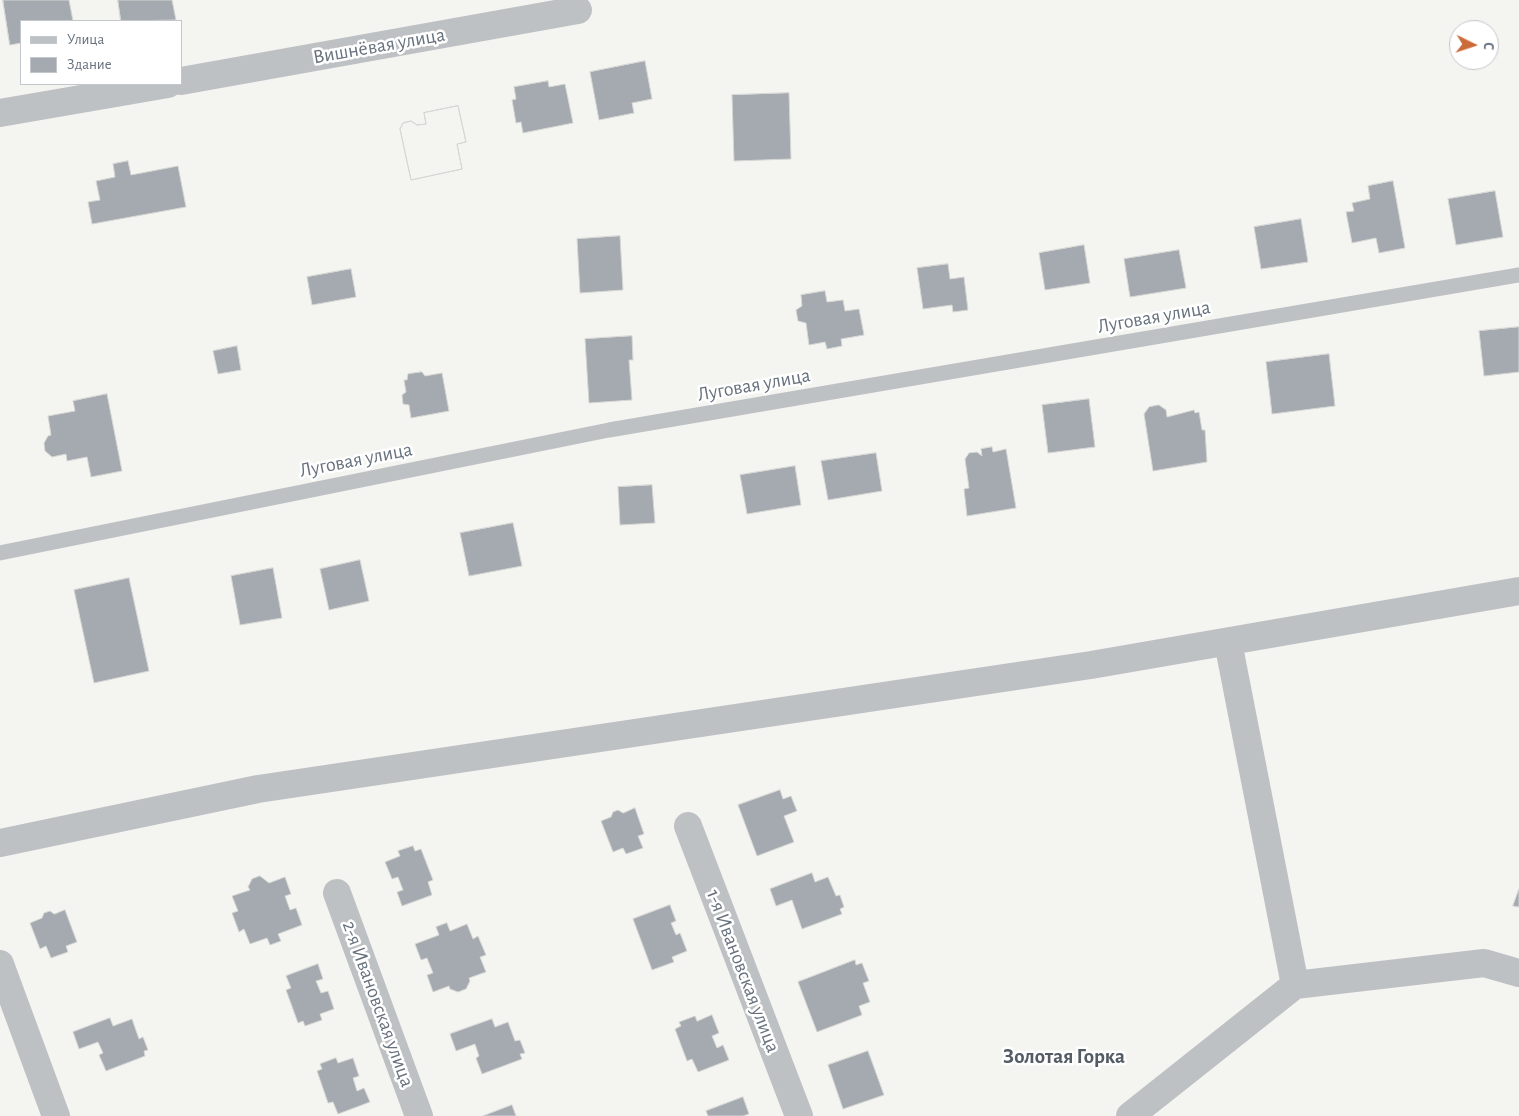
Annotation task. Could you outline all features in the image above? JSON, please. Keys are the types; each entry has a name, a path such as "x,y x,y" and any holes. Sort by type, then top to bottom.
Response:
{"street":[{"name":"Вишнёвая улица","path":"182,82 578,10"},
{"path":"0,113 162,85"},
{"path":"0,843 258,789 1091,665 1519,591"},
{"path":"1228,642 1295,985"},
{"name":"1-я Ивановская улица","path":"688,826 799,1116"},
{"name":"2-я Ивановская улица","path":"337,893 419,1116"},
{"path":"1130,1116 1295,985 1484,962 1519,974"},
{"path":"0,964 56,1116"}],"lane":[{"name":"Луговая улица","path":"0,553 609,430 1519,275"}],"building":[{"path":"3,0 69,0 73,20 20,20 20,43 10,45"},
{"path":"118,0 172,0 176,20 121,20"},
{"path":"645,61 652,99 632,103 634,113 599,120 590,72"},
{"path":"548,81 549,87 565,84 573,123 523,133 521,122 516,123 512,100 516,99 514,87"},
{"path":"789,93 791,159 734,161 732,95"},
{"path":"458,106 466,142 457,144 462,169 411,180 400,129 403,123 411,121 417,125 426,124 424,113"},
{"path":"458,106 466,142 457,144 462,169 411,180 400,129 403,123 411,121 417,125 426,124 424,113"},
{"path":"128,161 131,175 178,166 186,207 92,224 88,202 100,200 96,181 115,177 113,164"},
{"path":"1393,181 1405,248 1379,253 1376,238 1352,243 1346,212 1354,211 1352,203 1370,199 1368,186"},
{"path":"1495,191 1503,237 1456,245 1448,199"},
{"path":"1301,219 1308,262 1261,269 1254,227"},
{"path":"620,236 623,290 580,293 577,239"},
{"path":"1084,245 1090,283 1045,290 1039,253"},
{"path":"1179,250 1186,288 1130,297 1124,259"},
{"path":"948,264 950,279 964,277 968,310 953,312 952,305 923,309 917,268"},
{"path":"351,269 356,297 312,305 307,277"},
{"path":"825,291 827,302 843,300 845,311 859,309 864,335 841,339 842,346 827,349 825,342 809,345 806,323 798,321 796,310 802,306 801,295"},
{"path":"1519,327 1519,372 1484,376 1479,331"},
{"path":"632,336 633,360 629,360 632,400 589,403 585,339"},
{"path":"237,346 241,370 218,374 213,351"},
{"path":"1329,354 1335,406 1272,414 1266,362"},
{"path":"422,372 425,376 442,373 449,411 411,418 409,405 403,404 402,395 406,392 404,380 407,380 408,374"},
{"path":"107,394 122,471 91,477 87,457 67,461 66,454 52,457 45,451 44,443 48,436 51,435 48,416 75,411 73,401"},
{"path":"1089,399 1095,447 1048,453 1042,405"},
{"path":"1159,405 1166,410 1167,417 1194,410 1195,413 1199,412 1202,430 1205,430 1207,462 1153,471 1144,414 1149,407"},
{"path":"992,447 993,452 1006,449 1016,508 967,516 964,489 969,488 965,459 969,453 977,452 982,456 981,449"},
{"path":"876,453 882,491 828,500 821,461"},
{"path":"795,466 801,505 747,514 740,475"},
{"path":"652,485 655,523 620,525 618,487"},
{"path":"513,523 522,566 469,576 460,533"},
{"path":"360,560 369,601 329,610 320,569"},
{"path":"273,568 282,618 240,625 231,576"},
{"path":"129,578 149,671 94,683 74,590"},
{"path":"780,790 783,799 791,796 797,811 784,816 794,842 757,856 738,805"},
{"path":"635,808 644,834 638,836 643,848 626,854 623,848 613,852 601,821 611,817 613,812 618,810 623,813"},
{"path":"413,846 415,851 421,849 433,880 428,882 432,895 402,906 397,892 403,890 398,877 392,879 385,862 400,856 398,851"},
{"path":"812,873 815,882 828,877 836,896 840,895 844,907 840,909 842,914 802,929 792,900 776,906 770,889"},
{"path":"260,876 269,883 285,877 291,894 285,896 290,910 296,908 302,925 278,934 281,941 270,945 267,938 250,944 244,929 239,932 232,913 238,911 232,896 250,890 248,887 252,879"},
{"path":"1519,889 1519,907 1513,906"},
{"path":"670,905 676,921 671,923 676,935 680,933 687,951 672,957 674,962 652,970 633,919"},
{"path":"65,910 77,942 66,946 68,952 51,958 46,946 40,949 30,923 42,918 44,913 50,911 54,914"},
{"path":"447,923 450,931 467,924 473,939 478,936 486,955 480,957 486,972 469,978 470,981 466,989 458,992 450,989 449,986 433,992 427,975 433,973 427,958 421,960 415,944 439,935 436,927"},
{"path":"855,960 856,965 862,963 869,981 863,983 870,1002 859,1006 862,1015 817,1032 798,982"},
{"path":"318,964 323,979 316,981 321,993 328,991 334,1009 320,1014 322,1020 305,1026 303,1021 298,1023 286,990 291,988 286,976"},
{"path":"712,1015 719,1033 712,1036 717,1048 723,1045 729,1060 698,1072 692,1059 687,1061 675,1029 681,1026 679,1022 695,1016 697,1021"},
{"path":"110,1018 113,1026 132,1019 139,1039 143,1037 148,1050 144,1051 145,1056 106,1071 99,1055 103,1053 98,1042 79,1049 73,1032"},
{"path":"492,1019 495,1027 508,1022 515,1041 520,1040 525,1053 520,1054 522,1059 482,1074 476,1058 479,1056 475,1044 456,1051 450,1034"},
{"path":"868,1051 884,1095 843,1109 828,1065"},
{"path":"336,1058 338,1063 353,1058 359,1076 353,1078 357,1091 364,1088 370,1102 338,1114 333,1102 328,1103 317,1071 322,1069 320,1064"},
{"path":"743,1097 749,1114 743,1116 708,1116 706,1111"},
{"path":"512,1105 516,1116 483,1116"}],"district":[{"name":"Золотая Горка","path":"1064,1057"}]}
